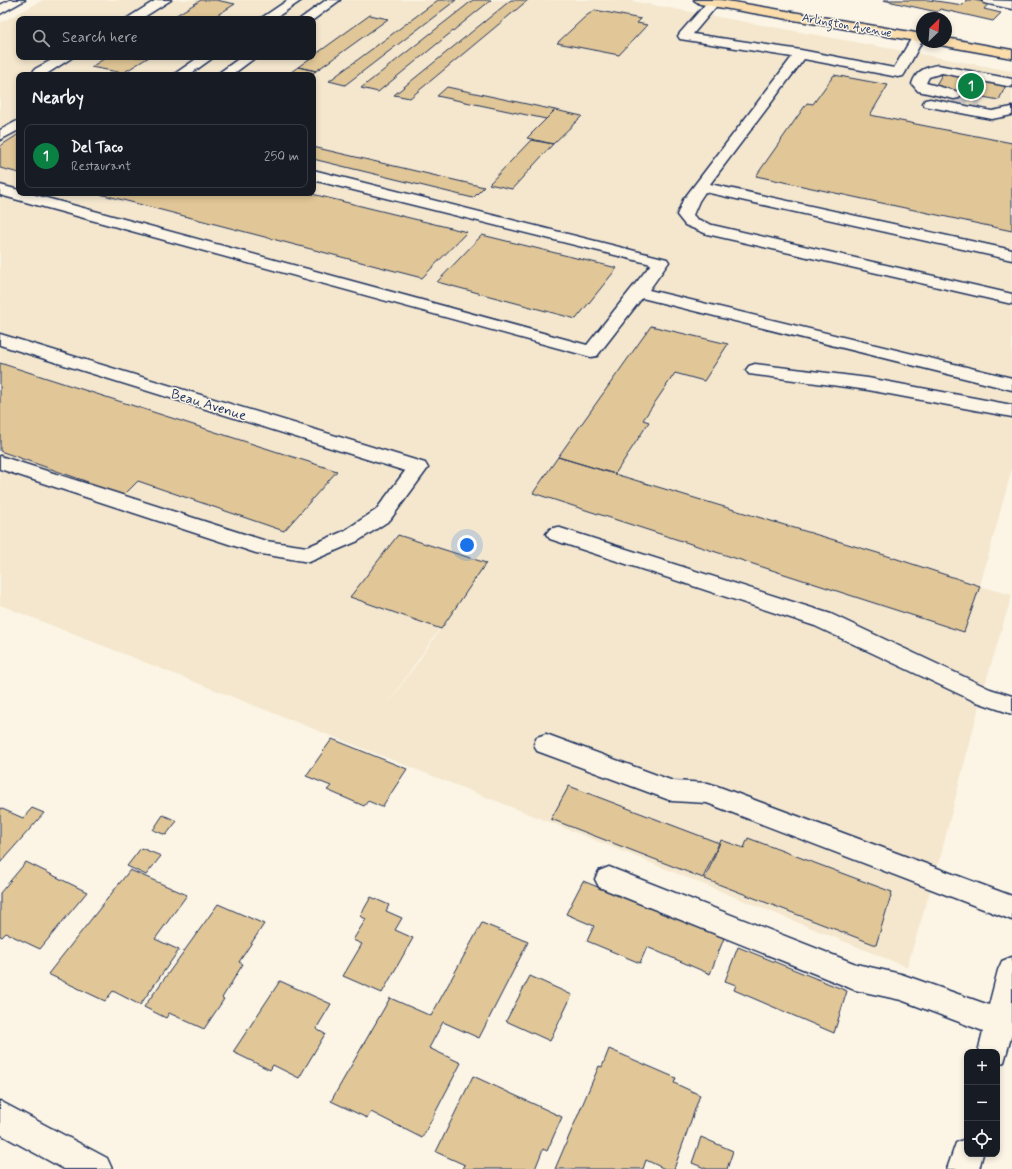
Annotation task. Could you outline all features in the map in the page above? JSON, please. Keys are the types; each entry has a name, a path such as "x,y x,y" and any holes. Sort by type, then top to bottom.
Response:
{"main road":[{"name":"Arlington Avenue","path":"700,0 916,37"},
{"path":"952,43 1012,54"}],"street":[{"path":"0,10 19,0"},
{"path":"137,16 165,0"},
{"path":"271,16 296,0"},
{"path":"310,16 334,0"},
{"path":"988,0 1012,5"},
{"path":"714,2 684,36 801,54 903,84 931,104 992,115 1012,111"},
{"path":"903,84 916,48"},
{"path":"801,54 690,200 685,215 691,222 707,229 1012,299"},
{"path":"40,72 61,60"},
{"path":"185,72 203,60"},
{"path":"228,72 246,60"},
{"path":"954,95 923,88 918,84 920,78 924,73 931,70 942,69 1012,83"},
{"path":"981,100 1012,106"},
{"path":"0,136 16,126"},
{"path":"22,196 591,352 660,262 316,176"},
{"path":"701,187 1012,255"},
{"path":"0,190 16,194"},
{"path":"638,292 1012,384"},
{"name":"Beau Avenue","path":"0,339 418,468 383,516 351,536 309,555 264,548 0,462"},
{"path":"755,370 868,384 1012,411"},
{"path":"557,534 823,620 982,695 1012,705"},
{"path":"546,744 672,791 708,793 1012,908"},
{"path":"609,879 855,977 901,987 1000,1023"},
{"path":"994,1049 1012,970"},
{"path":"0,1117 85,1167"},
{"path":"964,1169 966,1157"}],"shaded area":[{"path":"43,0 201,0 175,16 16,16 16,60 102,60 92,67 118,72 16,72 16,196 316,196 316,72 125,72 144,60 316,60 316,16 216,16 235,4 216,0 626,0 1012,71 1012,469 980,586 1012,595 982,695 940,858 907,967 587,837 0,605 0,23","holes":["491,554 418,662 382,712"]}],"building":[{"path":"201,0 216,0 235,4 216,16 175,16"},
{"path":"438,0 456,0 345,85 329,81"},
{"path":"473,0 491,0 378,92 361,88"},
{"path":"511,0 528,0 410,98 394,95"},
{"path":"883,0 929,0 963,5 967,0 973,0 989,3 984,9 1001,13 993,21 940,9 937,12"},
{"path":"595,10 641,19 637,23 647,25 619,55 557,43 586,16"},
{"path":"370,15 388,19 316,71 298,67 308,60 316,60 316,54"},
{"path":"102,60 144,60 125,72 91,67"},
{"path":"298,67 316,71 314,72 291,72"},
{"path":"943,73 1006,85 999,100 983,97 980,102 953,96 934,88"},
{"path":"834,75 888,85 870,115 1012,143 1012,231 756,176 807,103 813,104"},
{"path":"447,87 555,110 546,119 437,96"},
{"path":"555,110 582,116 553,144 527,138"},
{"path":"16,136 16,172 0,168 0,146"},
{"path":"531,140 553,144 512,189 489,184"},
{"path":"316,148 484,187 473,198 316,160"},
{"path":"316,195 467,232 422,278 108,196"},
{"path":"482,235 617,268 576,319 437,282"},
{"path":"651,326 728,344 704,381 675,373 643,420 649,422 615,474 558,457"},
{"path":"0,363 337,471 284,531 138,481 119,500 82,488 88,482 0,451"},
{"path":"558,457 891,557 980,586 964,632 533,493"},
{"path":"398,535 486,563 441,629 350,597"},
{"path":"332,739 407,769 382,807 368,801 364,806 327,790 331,786 306,776"},
{"path":"569,786 719,843 703,878 551,819"},
{"path":"0,808 23,818 32,808 44,813 0,863"},
{"path":"163,815 177,821 166,835 153,830"},
{"path":"748,838 892,892 876,945 705,879 721,840 744,848"},
{"path":"141,848 161,856 146,875 127,866"},
{"path":"26,862 87,892 40,949 6,933 2,937 0,936 0,893"},
{"path":"130,870 187,895 155,939 179,950 140,1005 113,991 105,1001 48,974"},
{"path":"583,881 724,938 710,974 647,947 640,963 587,941 594,926 566,914"},
{"path":"371,897 389,905 386,911 402,918 395,930 413,938 382,993 343,976 362,944 353,940 366,919 360,916"},
{"path":"218,904 264,924 239,962 243,964 222,998 224,999 204,1029 169,1013 166,1018 144,1007"},
{"path":"482,923 528,942 479,1038 443,1022 429,1048 461,1063 422,1138 371,1112 367,1118 331,1101 390,998 431,1016"},
{"path":"738,947 847,991 834,1033 734,990 736,985 725,981"},
{"path":"530,976 572,995 550,1041 506,1021"},
{"path":"280,981 331,1004 316,1029 325,1034 299,1078 273,1065 270,1070 233,1052"},
{"path":"609,1049 676,1078 674,1083 700,1095 674,1169 665,1169 646,1160 643,1169 555,1169 599,1066 602,1067"},
{"path":"473,1076 562,1117 547,1151 543,1149 535,1169 463,1169 465,1165 436,1152"},
{"path":"701,1137 733,1151 727,1169 707,1169 692,1163"}],"tunnel":[{"path":"954,95 981,100"}],"place":[{"name":"Del Taco","path":"971,86"}]}
